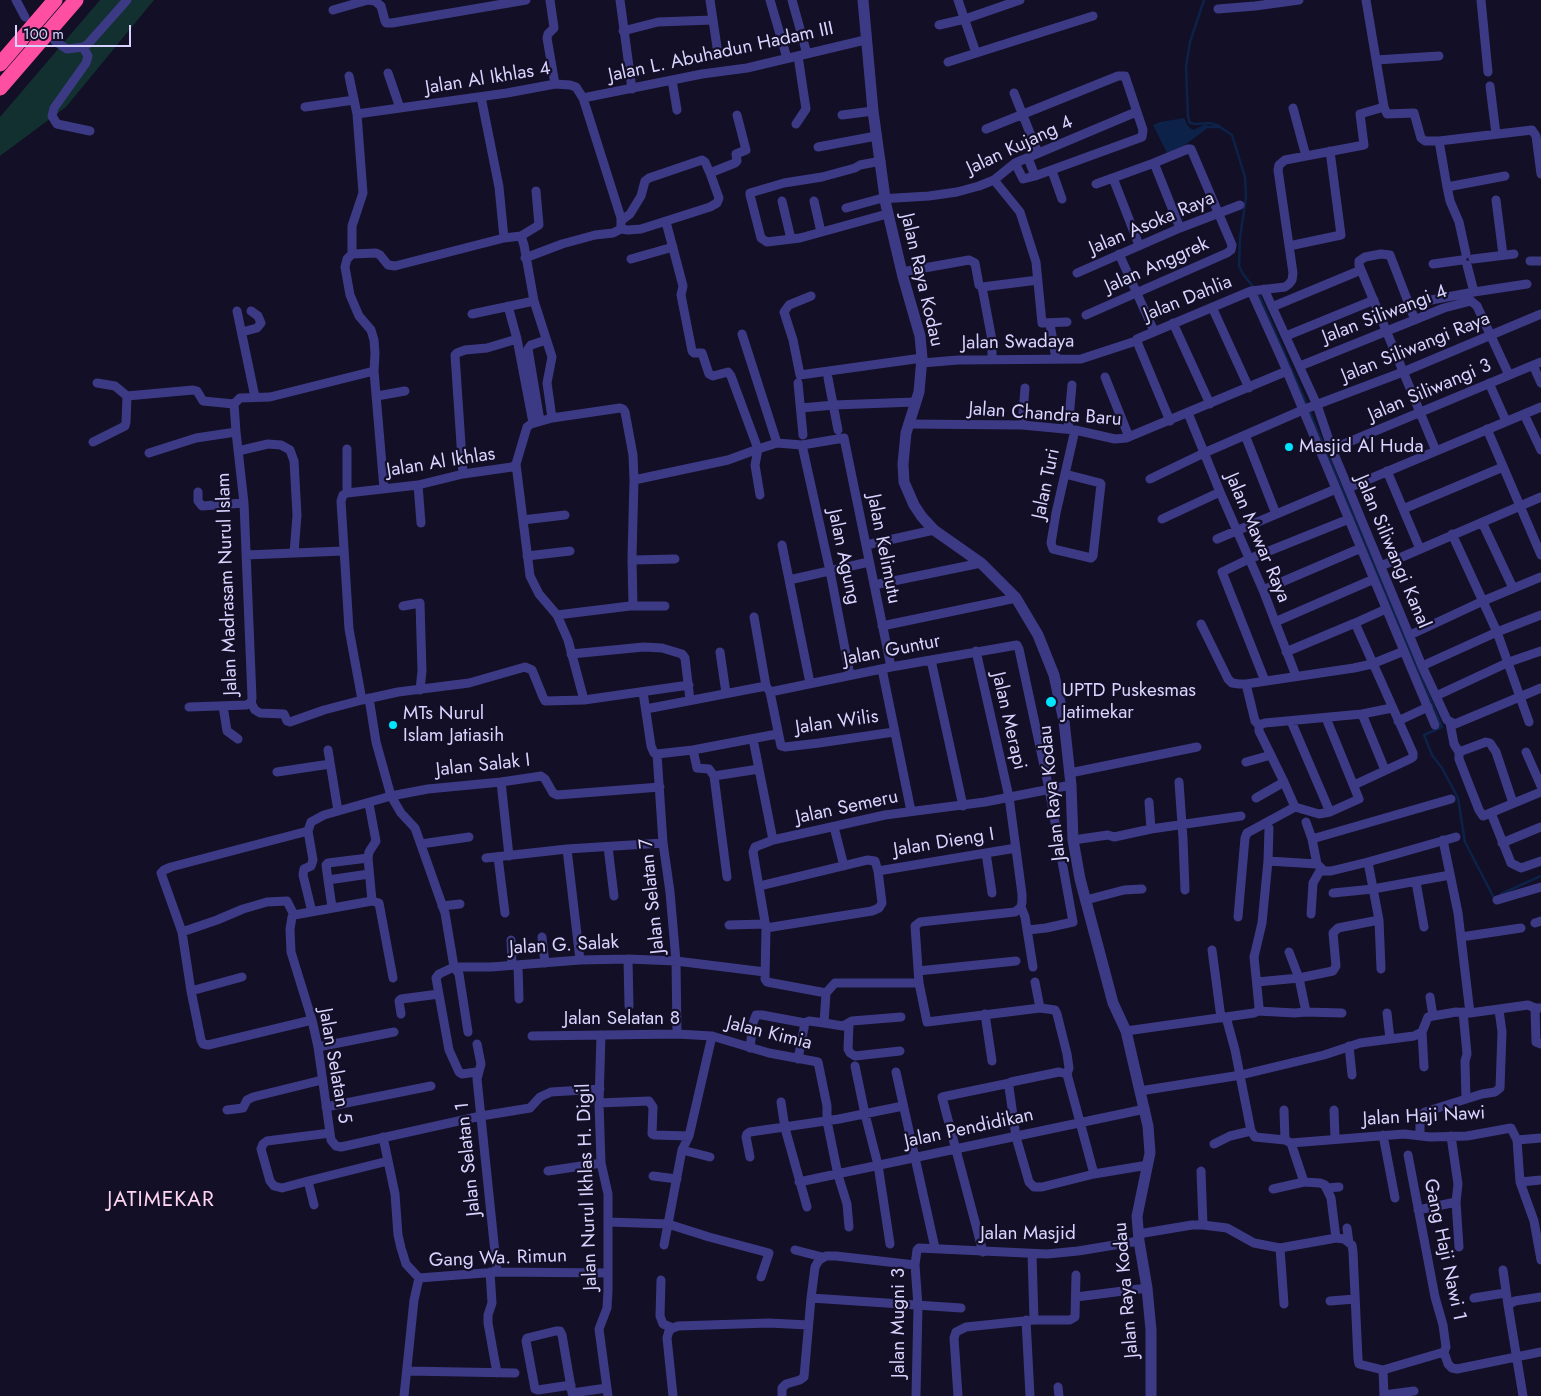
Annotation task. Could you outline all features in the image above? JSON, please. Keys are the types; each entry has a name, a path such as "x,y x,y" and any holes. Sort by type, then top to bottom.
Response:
{"highway":[{"path":"0,64 54,0"},
{"path":"0,88 76,0"}],"street":[{"path":"16,0 25,17"},
{"path":"55,42 67,50 83,47 88,44 126,0"},
{"path":"334,10 368,0 375,1 379,2 381,6 385,21 392,23 526,0"},
{"path":"550,0 554,28 547,38 555,84"},
{"path":"620,0 632,89"},
{"path":"710,0 717,46"},
{"path":"770,0 788,58"},
{"path":"792,0 802,55 806,110 796,124"},
{"name":"Jalan Raya Kodau","path":"863,0 872,111 881,161 887,214 920,336 921,382 908,424 902,464 904,482 914,506 934,530 981,563 1016,598 1038,635 1054,675 1064,721 1070,779 1073,840 1080,879 1113,1004 1126,1031 1145,1109 1150,1140 1148,1165 1138,1204 1137,1216 1138,1238 1147,1288 1151,1330 1151,1396"},
{"path":"958,0 976,53"},
{"path":"939,25 965,19 1020,0"},
{"path":"1218,9 1230,4 1255,6 1299,0"},
{"path":"1366,0 1386,111"},
{"path":"1481,0 1488,72"},
{"path":"948,62 1093,16"},
{"path":"623,31 658,22 713,20"},
{"name":"Jalan L. Abuhadun Hadam III","path":"582,98 672,80 747,68 865,40"},
{"path":"83,47 88,56 86,63 54,108 52,116 57,124 90,130"},
{"path":"1376,60 1439,56"},
{"path":"388,73 400,108"},
{"path":"986,129 1123,75 1144,133 1142,137 1052,171 1023,179 1015,163"},
{"path":"349,76 357,114 364,193 352,226 352,254"},
{"path":"672,80 677,110"},
{"name":"Jalan Al Ikhlas 4","path":"357,114 481,97 555,84 576,87 582,98"},
{"path":"1490,86 1496,134"},
{"path":"1014,93 1038,153"},
{"path":"481,97 498,186 504,238"},
{"path":"526,258 562,244 613,233 621,225 630,214 641,196 645,181 702,160 705,162 710,173 719,198 717,203 710,207 641,229 628,230 621,225 582,98"},
{"path":"305,107 354,100"},
{"path":"1294,108 1306,156"},
{"path":"842,115 872,111"},
{"path":"1330,151 1341,235 1289,246 1278,170 1279,165 1285,160 1330,151 1365,145 1360,114 1386,111 1414,113 1423,141 1439,141 1532,130 1536,136 1541,174"},
{"name":"Jalan Kujang 4","path":"846,208 885,198 929,196 957,192 994,180 1015,163 1136,112"},
{"path":"710,173 735,163 738,161 736,154 746,150 737,115"},
{"path":"818,147 876,136"},
{"path":"1439,141 1446,187 1459,222 1474,292"},
{"path":"1096,184 1192,149 1219,213"},
{"path":"1028,158 1035,176"},
{"path":"881,161 860,165 822,177 784,183 750,193 762,240 766,242 792,239 887,214"},
{"path":"1154,164 1180,228"},
{"path":"1052,171 1062,199"},
{"path":"1446,187 1505,176"},
{"path":"1113,178 1140,245"},
{"path":"994,180 1020,212 1036,262 1041,321 1043,325 1067,322"},
{"path":"384,489 374,371 375,353 371,330 359,316 350,295 345,267 347,259 352,254 376,253 380,254 388,265 395,266 504,238 521,236 539,225 536,191"},
{"path":"1496,200 1503,255"},
{"path":"782,201 792,239"},
{"path":"814,201 821,232"},
{"name":"Jalan Asoka Raya","path":"1077,273 1180,228 1240,205"},
{"name":"Jalan Anggrek","path":"1086,315 1231,250 1232,245 1219,213"},
{"path":"666,222 683,286 681,295 692,351 694,353 702,353 709,374 713,376 728,372 731,376 758,449 755,465 760,495"},
{"path":"521,236 534,301 552,357 547,383 552,418"},
{"name":"Jalan Dahlia","path":"1084,358 1137,340 1154,330 1257,290 1285,287 1292,280 1293,273 1289,246"},
{"path":"631,259 672,247"},
{"path":"1119,254 1154,330"},
{"path":"1415,320 1390,255 1380,254 1365,257 1359,261 1361,270 1436,450"},
{"path":"1432,264 1514,254"},
{"path":"902,272 971,261 977,267 979,284 982,287 992,340 992,360"},
{"path":"1530,261 1541,261"},
{"path":"1272,307 1361,270"},
{"path":"982,287 1038,280"},
{"path":"1431,300 1527,284"},
{"path":"1257,290 1287,371 1310,408 1336,490 1435,725"},
{"name":"Jalan Siliwangi Kanal","path":"1257,290 1272,307 1300,366 1310,408 1332,449 1422,666 1447,720 1453,723 1454,744 1460,752 1459,759 1480,810 1483,816 1491,814"},
{"name":"Jalan Swadaya","path":"811,296 789,305 784,312 793,340 800,375 922,361 1084,358"},
{"path":"1286,336 1374,300"},
{"path":"472,314 534,301"},
{"name":"Jalan Siliwangi 4","path":"1300,366 1444,308 1471,301 1478,306 1491,335"},
{"path":"508,306 514,340 537,422"},
{"path":"1212,308 1249,388"},
{"path":"237,310 255,397"},
{"path":"242,332 257,328 261,323 258,316 251,312"},
{"name":"Jalan Siliwangi Raya","path":"1150,479 1245,435 1541,314"},
{"path":"1173,323 1210,404"},
{"path":"1050,324 1056,359"},
{"path":"742,334 776,444"},
{"path":"1491,335 1509,375"},
{"path":"464,474 456,354 465,350 487,348 514,340"},
{"path":"537,422 528,349 531,345 546,340"},
{"path":"1137,340 1170,421"},
{"path":"1537,364 1541,383"},
{"name":"Jalan Siliwangi 3","path":"1332,449 1537,364"},
{"path":"97,383 115,386 127,396 193,390 197,391 203,401 234,404 240,398 270,397 374,371"},
{"name":"Jalan Chandra Baru","path":"908,424 1022,425 1072,429 1115,439 1129,437 1170,421 1287,371"},
{"path":"828,378 838,430"},
{"path":"1105,378 1129,437"},
{"path":"798,383 803,435"},
{"path":"1489,383 1506,421"},
{"name":"Jalan Turi","path":"1065,474 1101,484 1093,556 1086,558 1053,549 1052,545 1072,429 1072,386"},
{"path":"1022,425 1025,388"},
{"path":"377,396 405,391"},
{"path":"93,442 125,426 127,396"},
{"path":"801,408 915,402"},
{"name":"Jalan Madrasam Nurul Islam","path":"189,707 246,705 250,703 252,698 244,503 234,404"},
{"path":"1348,488 1541,406"},
{"path":"537,422 552,418 623,409 627,418 633,455 633,606"},
{"name":"Jalan Mawar Raya","path":"1188,413 1263,590 1296,676"},
{"path":"1524,414 1541,450"},
{"name":"Jalan Al Ikhlas","path":"347,493 418,485 464,474 508,469 516,464 527,428 537,422"},
{"path":"1487,429 1519,506 1537,534 1541,555"},
{"path":"149,453 196,438 236,432"},
{"path":"1245,435 1276,514"},
{"name":"Jalan Kelimutu","path":"802,445 844,438 882,626 894,732 911,811"},
{"path":"238,451 268,444 281,445 290,450 294,461 297,515 294,553"},
{"path":"634,480 728,460 776,444 802,445"},
{"name":"Jalan Agung","path":"802,445 830,571 850,676"},
{"path":"347,449 347,493 343,495 341,501 349,629 365,699 391,796 401,813 415,828 442,906 454,968 459,974 468,1032"},
{"path":"516,464 530,576 533,585 557,616 568,640 584,700"},
{"path":"1403,509 1503,467"},
{"path":"1387,471 1420,549"},
{"path":"418,485 421,523"},
{"path":"1218,539 1336,490"},
{"path":"198,492 198,501 202,506 244,503"},
{"path":"1162,519 1220,492"},
{"path":"1381,566 1541,497"},
{"path":"523,520 564,515"},
{"path":"1265,681 1221,575 1224,570 1349,518"},
{"path":"1482,522 1513,588"},
{"path":"866,545 934,530"},
{"path":"1452,534 1497,632 1529,722"},
{"path":"782,545 810,684"},
{"path":"1263,590 1362,548"},
{"path":"246,555 343,551"},
{"path":"527,556 570,551"},
{"path":"632,559 674,559"},
{"path":"789,580 869,562"},
{"path":"874,584 981,563"},
{"path":"1410,636 1483,601 1541,577"},
{"path":"1275,622 1374,579"},
{"path":"882,626 1016,598"},
{"path":"402,606 420,603 422,671 420,690"},
{"path":"557,616 633,606 665,606"},
{"path":"1286,652 1386,608"},
{"path":"1422,666 1497,632 1541,615"},
{"name":"Jalan Wilis","path":"754,617 781,746 847,740 894,732"},
{"path":"1354,785 1413,757 1413,753 1355,623"},
{"path":"1201,624 1228,679 1232,683 1246,684 1354,668 1372,664 1404,651"},
{"name":"Jalan Guntur","path":"646,709 726,693 810,684 976,651 1017,645 1049,789"},
{"path":"571,654 644,647 662,648 682,654 685,658 690,700"},
{"name":"Jalan Merapi","path":"976,651 1009,798 1022,894 1021,907 1026,917 1033,968"},
{"path":"1436,696 1509,662 1541,651"},
{"path":"720,652 726,693"},
{"path":"931,660 963,806"},
{"path":"250,703 260,713 284,714 290,722 324,710 365,699 398,692 469,683 524,667 529,668 535,675 545,700 584,700 689,685"},
{"path":"1246,684 1255,721 1259,725 1259,731 1295,807 1319,814 1330,812 1359,799 1326,718"},
{"path":"1453,723 1541,688"},
{"name":"Jalan Selatan 7","path":"644,692 651,746 654,753 657,754 663,843 670,892 676,961 677,1034"},
{"path":"223,706 227,731 238,739"},
{"path":"1398,720 1428,707"},
{"path":"1259,725 1362,714 1392,708"},
{"path":"1362,714 1385,770"},
{"path":"1291,721 1330,812"},
{"path":"657,754 693,750 777,734"},
{"path":"753,739 773,840"},
{"path":"1460,752 1486,742 1490,743 1496,752 1513,803"},
{"name":"Jalan Semeru","path":"765,972 766,926 754,852 755,847 760,844 911,811 963,806 1009,798 1049,789 1070,779 1197,747"},
{"path":"328,750 338,811"},
{"path":"693,750 696,768 709,769 714,776 727,877"},
{"path":"1526,752 1541,791 1491,814 1502,844 1511,863 1515,867 1521,868 1541,861"},
{"path":"1246,762 1271,755"},
{"path":"277,772 330,764"},
{"path":"714,776 759,769"},
{"name":"Jalan Salak I","path":"308,831 311,822 324,815 369,804 391,796 428,788 500,782 541,776 548,783 553,793 557,795 660,787"},
{"path":"500,782 509,856"},
{"path":"1179,782 1185,890"},
{"path":"1256,798 1284,782"},
{"path":"1028,930 1073,922 1049,789"},
{"path":"1312,839 1451,799"},
{"path":"1149,802 1151,830"},
{"path":"369,804 376,841 369,852 368,858 372,901"},
{"path":"1238,917 1247,833 1270,824 1295,807"},
{"path":"1073,840 1114,837 1241,816"},
{"path":"1306,822 1319,866 1324,871 1368,862 1456,837"},
{"path":"1258,1011 1254,957 1262,923 1270,824"},
{"path":"834,827 844,866"},
{"path":"1502,844 1541,827"},
{"path":"312,912 303,875 304,869 311,866 313,860 308,831 170,868 162,872 161,876 182,932 191,991 203,1044 208,1045 312,1020"},
{"path":"421,844 469,837"},
{"path":"1443,840 1461,937 1466,1013 1466,1099"},
{"path":"486,858 567,849 663,843"},
{"path":"608,847 614,896"},
{"name":"Jalan Dieng I","path":"878,871 1016,848"},
{"path":"567,849 580,960"},
{"path":"986,853 992,894"},
{"path":"498,857 505,913"},
{"path":"332,907 326,865 328,863 368,858"},
{"path":"728,925 766,926 872,911 879,908 882,903 878,871 875,861 872,859 759,886"},
{"path":"1268,861 1319,866"},
{"path":"1368,862 1379,920 1381,969"},
{"path":"1312,914 1313,883 1319,866"},
{"path":"328,880 369,874"},
{"path":"1333,893 1373,889 1450,875"},
{"path":"1416,882 1424,927"},
{"path":"1497,900 1541,887"},
{"path":"1086,900 1124,890 1142,889"},
{"path":"182,932 267,902 287,901 294,914 372,901 380,903 382,908 393,978"},
{"path":"442,906 460,904"},
{"path":"1021,907 1015,912 918,923 914,930 919,983 926,1022 1040,1008 1055,1010 1067,1054 1069,1068 1067,1074 1094,1174"},
{"name":"Jalan Selatan 5","path":"294,914 290,929 291,952 312,1020 318,1047 333,1144 340,1147 383,1137"},
{"path":"1257,982 1299,978 1333,970 1336,966 1333,933 1338,928 1379,920"},
{"path":"1461,937 1521,928"},
{"path":"542,937 545,963"},
{"path":"511,940 519,999"},
{"path":"1212,950 1224,1018 1240,1076 1251,1131 1230,1136 1214,1144"},
{"path":"1289,952 1299,978 1306,1012"},
{"path":"628,959 629,1006"},
{"name":"Jalan G. Salak","path":"454,968 580,960 676,961"},
{"path":"676,961 765,972 765,979 771,984 826,993"},
{"path":"918,971 1016,961"},
{"path":"454,968 437,976 449,1050 459,1072 462,1074 477,1072"},
{"path":"191,991 242,977"},
{"path":"1036,982 1040,1008"},
{"path":"824,1023 826,993 835,983 919,983"},
{"path":"401,1014 399,1001 401,999 439,994"},
{"path":"1430,997 1433,1016"},
{"path":"1424,1067 1422,1032 1428,1018 1433,1016 1456,1012 1499,1010 1528,1005 1538,1008 1536,1042 1541,1044"},
{"path":"1420,1136 1420,1116 1422,1114 1466,1099 1495,1092 1500,1088 1502,1032 1499,1010"},
{"path":"1126,1031 1224,1018 1258,1011 1342,1013"},
{"path":"1387,1013 1390,1039"},
{"path":"750,1048 753,1023 756,1015 762,1014 805,1023 809,1021 838,1026 861,1020 901,1017"},
{"path":"985,1014 992,1061"},
{"path":"798,1059 805,1023"},
{"path":"849,1024 848,1049 850,1054 854,1056 900,1051"},
{"path":"318,1047 394,1032"},
{"path":"1140,1092 1240,1076 1324,1056 1349,1046 1414,1036 1422,1032"},
{"name":"Jalan Selatan 8","path":"532,1036 677,1034 712,1036"},
{"name":"Jalan Nurul Ikhlas H. Digil","path":"601,1035 600,1163 608,1194 608,1302 599,1329 607,1392"},
{"path":"664,1245 682,1150 689,1136 712,1036"},
{"name":"Jalan Kimia","path":"712,1036 769,1053 818,1062 827,1106 827,1121"},
{"name":"Jalan Selatan 1","path":"477,1044 481,1064 477,1072 493,1272 492,1303 488,1320 497,1373"},
{"path":"1349,1046 1352,1075"},
{"path":"855,1066 878,1165 890,1244"},
{"path":"896,1072 935,1248"},
{"path":"983,1252 942,1097 1059,1072 1067,1074"},
{"path":"227,1110 243,1108 245,1101 249,1098 322,1080"},
{"path":"1010,1083 1016,1137 1029,1182 1034,1187 1042,1187 1094,1174 1148,1165"},
{"path":"326,1107 431,1086"},
{"path":"404,1396 414,1300 419,1278 406,1264 400,1248 395,1194 383,1137 481,1116 530,1108 540,1097 551,1092 600,1089"},
{"path":"599,1103 649,1101 653,1107 652,1134 689,1136"},
{"path":"781,1102 785,1128 807,1207"},
{"path":"750,1157 747,1134 750,1132 827,1121 903,1106"},
{"name":"Jalan Pendidikan","path":"799,1182 838,1175 914,1156 1016,1137 1145,1109"},
{"path":"1284,1110 1288,1141 1304,1182"},
{"path":"1334,1110 1335,1138"},
{"path":"827,1121 838,1175 847,1204 849,1227"},
{"name":"Jalan Haji Nawi","path":"1251,1131 1255,1137 1288,1141 1404,1134 1467,1136 1509,1128 1513,1130 1517,1140"},
{"path":"330,1133 263,1144 261,1149 270,1181 274,1186 282,1188 388,1161"},
{"path":"1383,1135 1395,1198"},
{"path":"1451,1136 1458,1184 1456,1202 1459,1247"},
{"path":"1541,1138 1517,1140 1520,1182 1534,1221 1541,1260"},
{"path":"682,1150 710,1157"},
{"name":"Gang Haji Nawi 1","path":"1408,1155 1435,1297 1443,1325 1446,1347 1444,1352"},
{"path":"548,1171 600,1163"},
{"path":"1201,1171 1203,1225"},
{"path":"654,1176 677,1179"},
{"path":"308,1180 314,1204"},
{"path":"1520,1182 1541,1180"},
{"path":"1273,1189 1304,1182 1324,1185 1331,1198 1336,1238"},
{"path":"1326,1188 1339,1187"},
{"path":"1418,1210 1456,1202"},
{"path":"608,1222 668,1224 709,1237 769,1252 762,1277"},
{"path":"1138,1238 1192,1225 1203,1225 1227,1228 1254,1243 1280,1248 1336,1238 1344,1239 1352,1245 1353,1252 1359,1364 1382,1370 1444,1352 1448,1364 1452,1368 1457,1369 1541,1352"},
{"path":"1347,1228 1349,1243"},
{"name":"Jalan Masjid","path":"917,1250 935,1248 1032,1254 1078,1252 1138,1238"},
{"path":"1280,1248 1284,1304"},
{"path":"795,1250 822,1257 836,1256 915,1265"},
{"name":"Jalan Mugni 3","path":"916,1396 918,1306 915,1265 917,1250"},
{"path":"1030,1396 1032,1254"},
{"path":"782,1396 782,1388 786,1384 800,1380 804,1376 815,1267 822,1257"},
{"path":"1503,1270 1505,1293 1523,1396"},
{"name":"Gang Wa. Rimun","path":"419,1278 493,1272 608,1273"},
{"path":"958,1396 954,1338 956,1332 966,1327 1030,1320 1073,1320 1075,1317 1076,1275"},
{"path":"661,1280 660,1316 663,1324 673,1328"},
{"path":"1076,1297 1147,1288"},
{"path":"1474,1298 1505,1293"},
{"path":"1508,1305 1541,1297"},
{"path":"811,1298 961,1308"},
{"path":"1330,1301 1355,1299"},
{"path":"673,1396 667,1338 669,1331 673,1328 678,1326 769,1322 808,1325"},
{"path":"572,1391 560,1331 527,1338 535,1389 572,1391 607,1392"},
{"path":"1382,1370 1384,1395 1414,1391"},
{"path":"407,1371 515,1373"}],"green space":[{"path":"100,0 154,0 66,107 0,156 0,117"}],"water":[{"path":"1184,118 1188,126 1193,130 1206,124 1209,127 1181,148 1167,153 1153,125"}],"waterway":[{"path":"1204,0 1190,42 1186,67 1188,117 1190,123 1210,123 1219,126"},
{"path":"1209,127 1220,127 1232,135 1245,177 1246,197 1240,238 1239,266 1255,289"},
{"path":"1258,293 1307,405"},
{"path":"1309,410 1442,727 1424,735 1432,755 1442,768 1458,798 1465,842 1494,898 1496,897"},
{"path":"1501,894 1541,876"}],"place":[{"name":"Masjid Al Huda","path":"1289,447"},
{"name":"UPTD Puskesmas Jatimekar","path":"1051,702"},
{"name":"MTs Nurul Islam Jatiasih","path":"393,725"}],"district":[{"name":"JATIMEKAR","path":"161,1201"}]}
